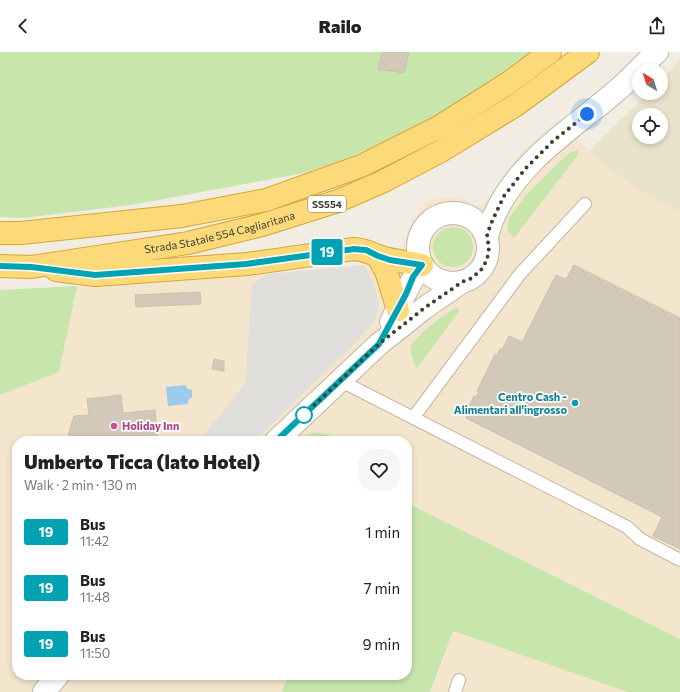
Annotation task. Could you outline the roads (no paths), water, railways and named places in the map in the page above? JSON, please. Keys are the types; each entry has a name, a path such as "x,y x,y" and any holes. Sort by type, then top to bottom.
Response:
{"highway":[{"name":"Strada Statale 554 Cagliaritana","path":"0,233 21,233 182,216 266,200 361,166 439,127 510,82 550,52"},
{"name":"Strada Statale 554 Cagliaritana","path":"0,266 31,267 188,243 262,225 338,201 384,181 441,151 516,105 588,52"},
{"path":"31,267 95,275 246,264 354,249 366,250 378,256 422,265"},
{"path":"378,256 387,274 398,310"}],"street":[{"path":"487,236 504,196 526,168 553,141 621,86 657,52"},
{"path":"281,436 379,344 423,309 462,282 472,278 481,270 487,260 489,248 487,236 482,226 473,218 462,213 450,212 438,215 429,222 422,232 418,242 418,254 422,265 429,274 439,280 450,283 462,282"},
{"path":"379,344 398,310 413,277 422,265"},
{"path":"44,692 54,680"}],"lane":[{"path":"413,418 520,274 585,204"},
{"path":"341,381 627,527 640,539 680,560"},
{"path":"455,692 459,680"}],"water":[{"path":"185,385 188,389 192,390 192,397 188,400 188,404 168,406 166,387"}],"place":[{"name":"Centro Cash - Alimentari all'ingrosso","path":"575,403"},
{"name":"Holiday Inn","path":"114,426"}]}
